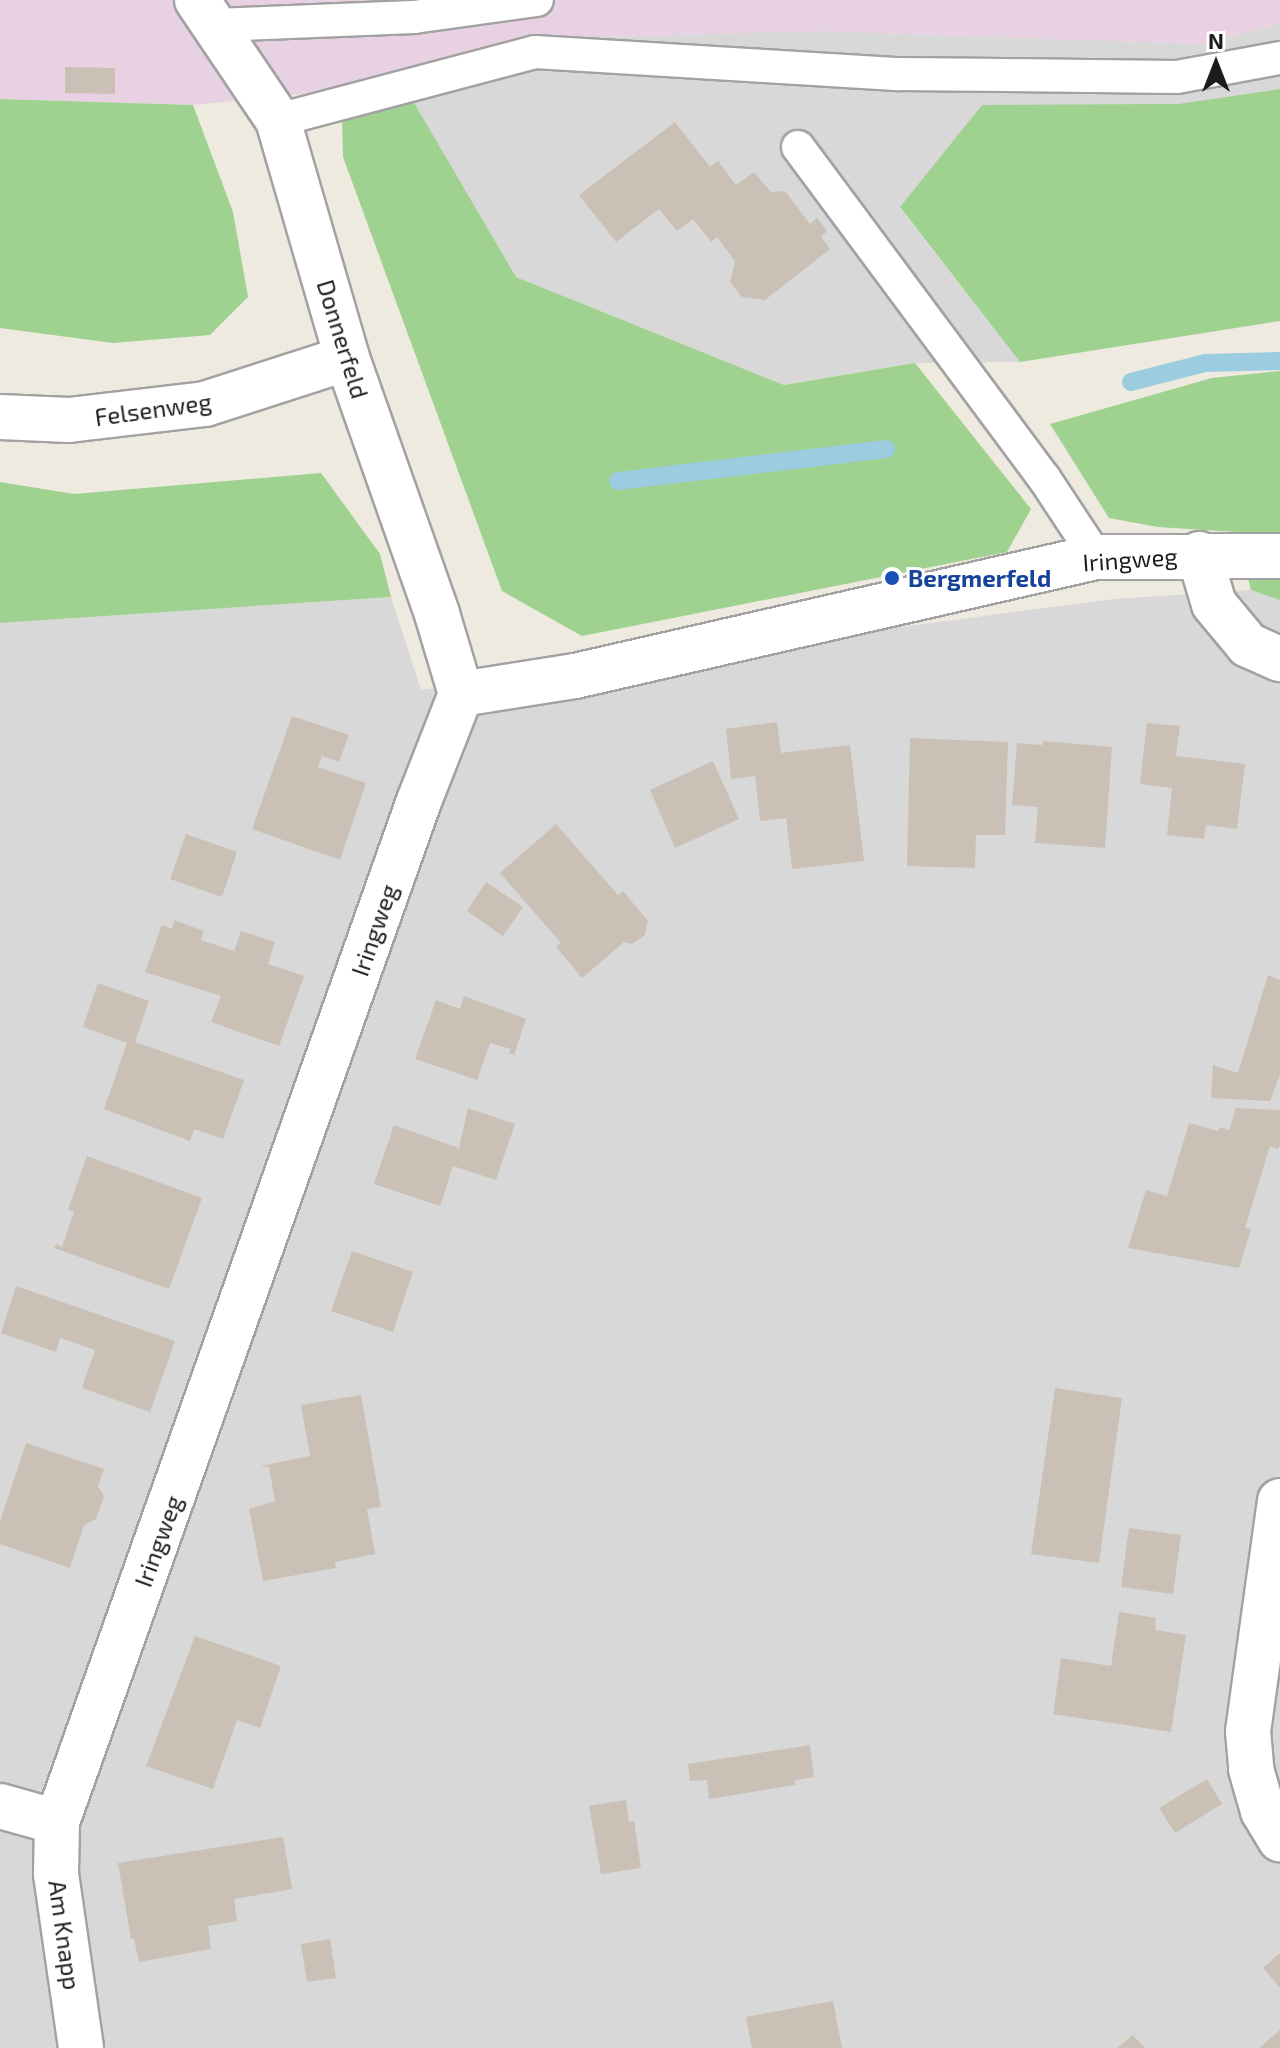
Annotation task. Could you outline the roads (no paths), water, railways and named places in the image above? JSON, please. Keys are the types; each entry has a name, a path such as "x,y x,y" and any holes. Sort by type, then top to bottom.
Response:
{"street":[{"name":"Donnerfeld","path":"207,13 278,120 347,358 437,614 461,694"},
{"name":"Felsenweg","path":"0,417 69,420 205,404 347,358"},
{"name":"Iringweg","path":"57,1822 414,816 461,694 575,676 1096,557 1199,554"},
{"path":"1280,556 1199,554 1214,604 1248,645 1280,659"},
{"path":"1280,1501 1248,1731 1251,1769 1263,1811 1280,1839"},
{"path":"0,1806 57,1822"},
{"name":"Am Knapp","path":"57,1822 56,1874 81,2048"}],"lane":[{"path":"207,13 414,17 537,0"},
{"path":"278,120 535,52 899,74 1177,77 1280,58"},
{"path":"798,147 1044,478 1096,557"}],"waterway":[{"path":"1131,382 1205,363 1280,361"},
{"path":"618,481 886,449"}],"place":[{"name":"Bergmerfeld","path":"892,578"}]}
